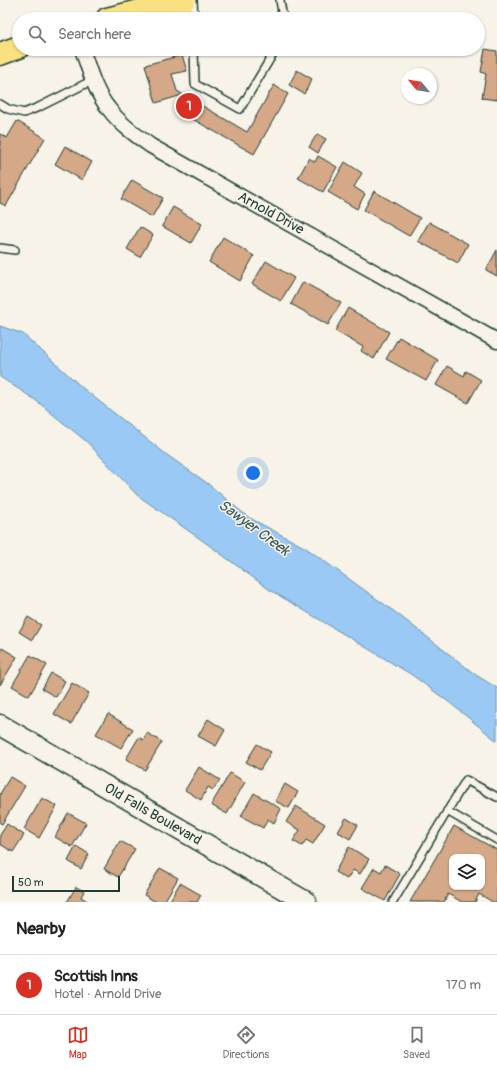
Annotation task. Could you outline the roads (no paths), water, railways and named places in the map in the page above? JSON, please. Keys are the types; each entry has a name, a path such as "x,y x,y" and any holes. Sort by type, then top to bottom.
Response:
{"main road":[{"path":"135,12 184,0"},
{"path":"0,54 12,50"}],"street":[{"name":"Arnold Drive","path":"84,56 93,80 108,108 124,126 135,135 151,146 497,341"},
{"name":"Old Falls Boulevard","path":"0,725 294,899"}],"lane":[{"path":"193,0 194,12"},
{"path":"280,0 282,12"},
{"path":"194,56 195,84 240,109 272,56"},
{"path":"0,104 8,109 24,113 93,80"},
{"path":"0,248 15,250"},
{"path":"393,902 466,780 497,797"},
{"path":"447,811 497,840"}],"water":[{"name":"Sawyer Creek","path":"0,326 23,334 85,390 167,455 207,483 248,517 306,548 395,612 476,675 497,688 497,741 412,675 270,590 137,495 87,442 34,399 0,377"}],"place":[{"name":"Scottish Inns","path":"189,106"}]}
